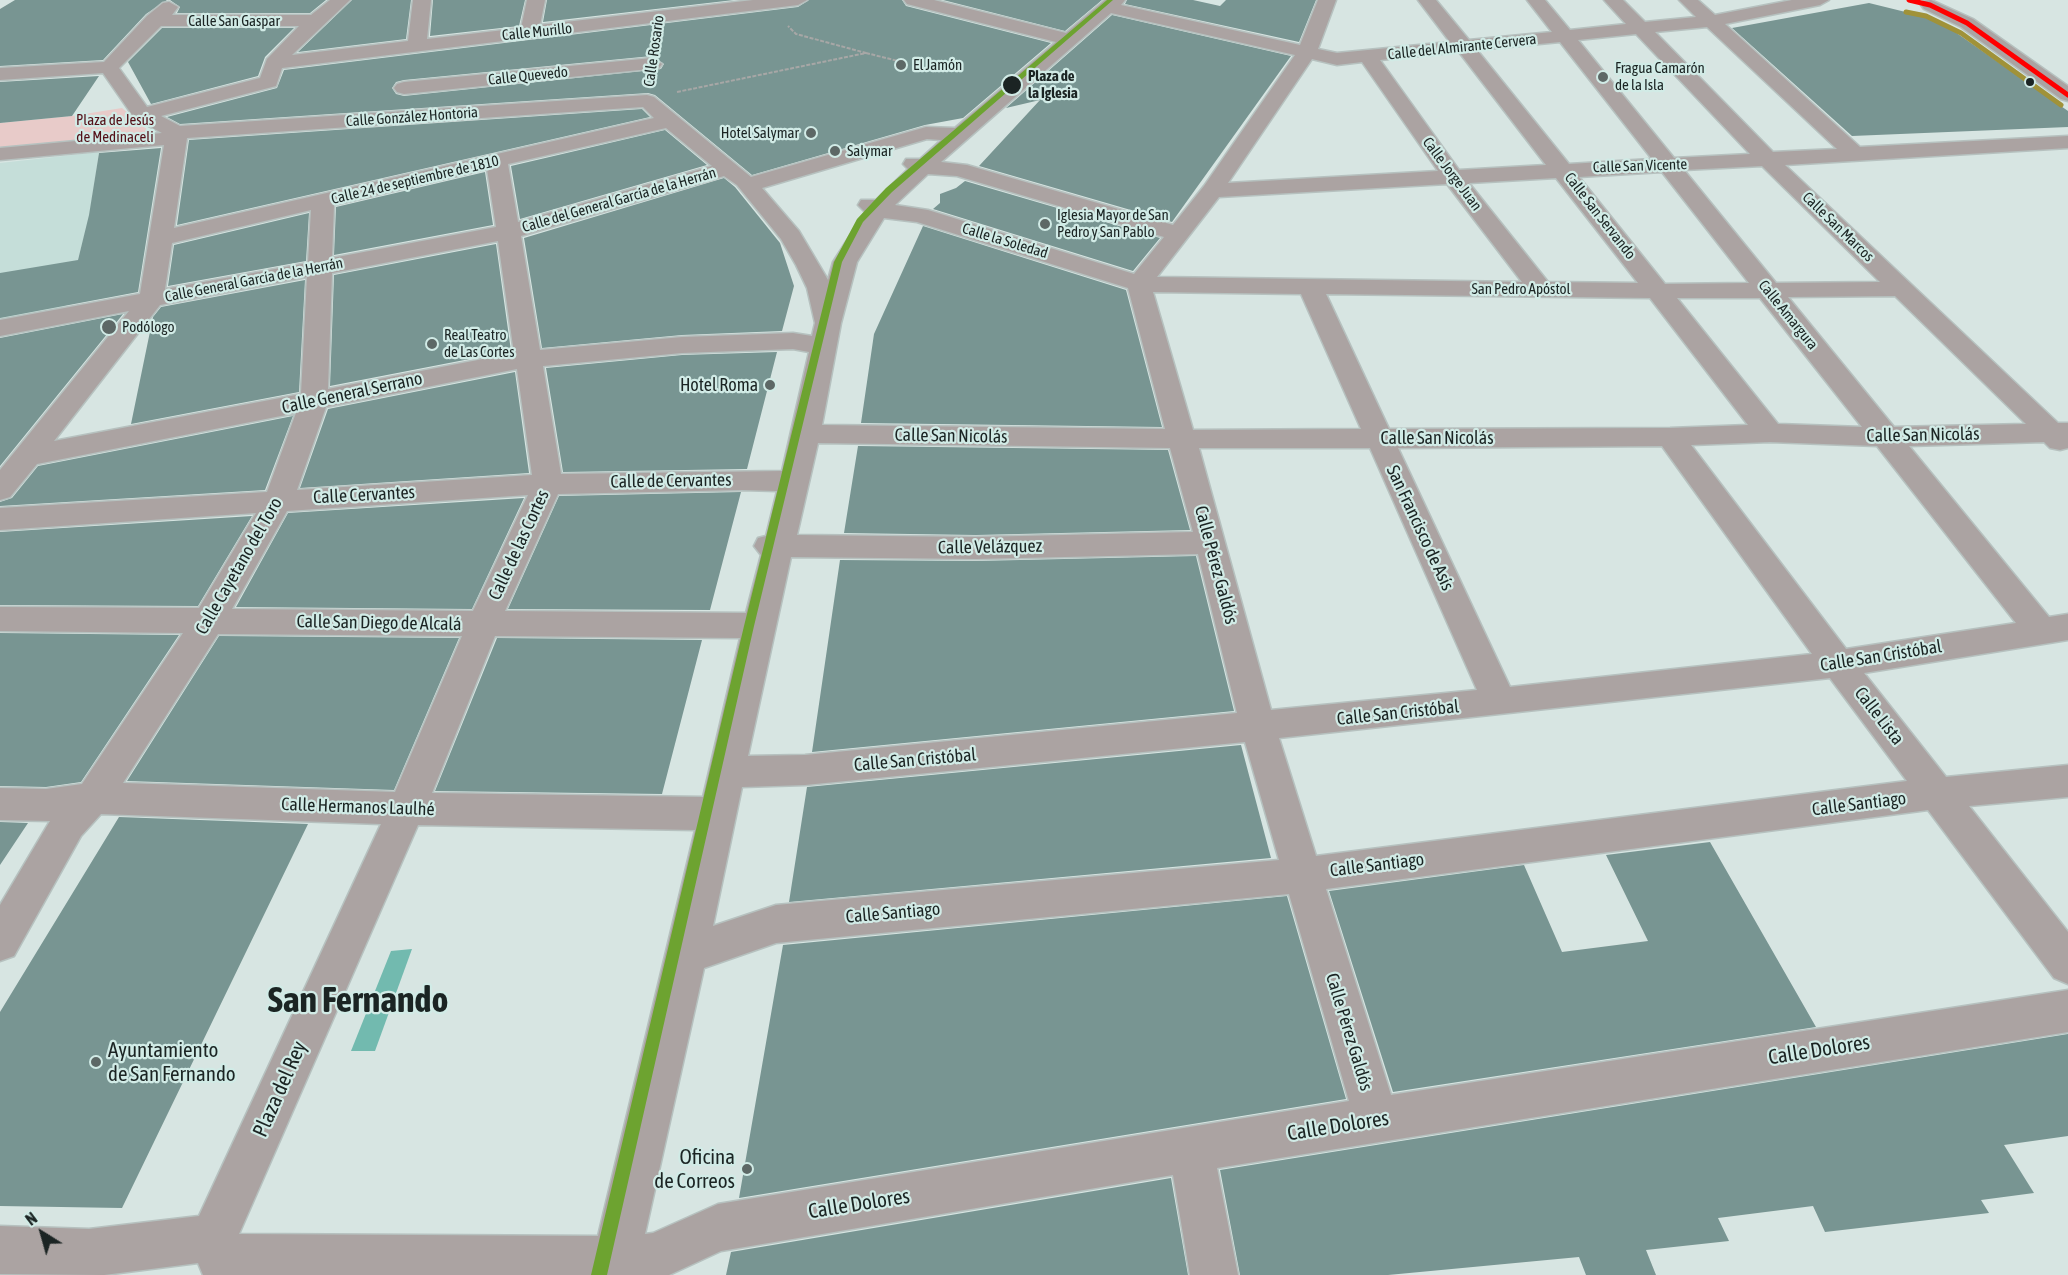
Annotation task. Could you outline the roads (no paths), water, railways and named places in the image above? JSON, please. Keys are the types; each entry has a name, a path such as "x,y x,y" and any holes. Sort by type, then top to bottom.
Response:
{"street":[{"path":"0,74 109,67 153,20 176,0"},
{"path":"142,115 269,82 274,63 315,21 341,0"},
{"path":"417,45 422,0"},
{"path":"529,33 536,0"},
{"name":"Calle Murillo","path":"274,63 529,33 660,9 798,0"},
{"path":"913,0 1071,40"},
{"path":"1139,285 1212,191 1307,52 1327,0"},
{"name":"Calle San Servando","path":"1427,0 1770,433"},
{"name":"Calle Amargura","path":"1536,0 1887,437 2054,628"},
{"name":"Calle San Marcos","path":"1612,0 1769,161 2063,438"},
{"path":"1688,0 1856,155"},
{"name":"Calle del Almirante Cervera","path":"1112,4 1337,59 1711,21 1791,2 1820,0"},
{"path":"1909,0 1930,5 1967,23 2068,95"},
{"path":"614,1268 688,950 759,626 774,546 806,434 826,334 845,262 867,223 873,207 919,165 959,135 1112,4"},
{"path":"1930,5 1971,4 1984,22 2068,80"},
{"name":"Calle Rosario","path":"647,101 660,9"},
{"name":"Calle San Gaspar","path":"153,20 315,21"},
{"name":"Calle Jorge Juan","path":"1368,57 1452,176 1540,288"},
{"name":"Calle Quevedo","path":"404,88 652,64"},
{"path":"0,490 151,300 177,135 142,115 109,67"},
{"path":"647,101 669,122 748,185 791,236 819,288 826,334"},
{"name":"Calle González Hontoria","path":"0,154 177,135 647,101"},
{"name":"Calle 24 de septiembre de 1810","path":"161,238 669,122"},
{"path":"748,185 926,133 959,135"},
{"name":"Calle San Vicente","path":"1212,191 1563,170 2026,147 2068,142"},
{"name":"Calle de las Cortes","path":"407,809 483,624 548,484 497,161"},
{"path":"919,165 959,170 1179,234"},
{"name":"Calle del General García de la Herrán","path":"508,232 729,168"},
{"name":"Calle Cayetano del Toro","path":"0,942 68,824 93,798 209,620 279,499 314,402 322,201"},
{"name":"Calle la Soledad","path":"873,207 920,215 1139,285"},
{"name":"Calle General García de la Herrán","path":"0,328 508,232"},
{"name":"San Pedro Apóstol","path":"1139,285 1659,291 1902,288"},
{"name":"Calle Pérez Galdós","path":"1139,285 1211,543 1258,728 1376,1119"},
{"name":"San Francisco de Asís","path":"1311,288 1500,702"},
{"name":"Calle General Serrano","path":"26,456 527,359 682,345 793,341 826,334"},
{"name":"Calle San Nicolás","path":"806,434 1182,439 1670,437 1770,433 1887,437 2063,438"},
{"name":"Calle Lista","path":"1670,437 1838,664 2068,964"},
{"name":"Calle de Cervantes","path":"548,484 742,480 794,482"},
{"name":"Calle Cervantes","path":"0,519 279,499 548,484"},
{"name":"Calle Velázquez","path":"774,546 976,548 1211,543"},
{"name":"Calle San Diego de Alcalá","path":"0,619 759,626"},
{"name":"Calle San Cristóbal","path":"726,772 805,770 1258,728 1500,702 1838,664 2054,628"},
{"name":"Calle Santiago","path":"688,950 700,950 776,924 1302,875 1939,794 2068,781"},
{"name":"Calle Hermanos Laulhé","path":"0,804 46,805 93,798 407,809 716,814"},
{"name":"Plaza del Rey","path":"215,1257 407,809"},
{"name":"Calle Dolores","path":"0,1250 614,1268 655,1257 718,1228 1376,1119 2068,1011"},
{"path":"1191,1151 1214,1275"}],"place":[{"name":"El Jamón","path":"901,65"},
{"name":"Fragua Camarón de la Isla","path":"1603,77"},
{"name":"Plaza de la Iglesia","path":"1012,85"},
{"name":"Hotel Salymar","path":"811,133"},
{"name":"Salymar","path":"835,151"},
{"name":"Iglesia Mayor de San Pedro y San Pablo","path":"1045,224"},
{"name":"Podólogo","path":"109,327"},
{"name":"Real Teatro de Las Cortes","path":"432,344"},
{"name":"Hotel Roma","path":"770,385"},
{"name":"Ayuntamiento de San Fernando","path":"96,1062"},
{"name":"Oficina de Correos","path":"747,1169"}],"district":[{"name":"San Fernando","path":"358,1001"}],"park label":[{"name":"Plaza de Jesús de Medinaceli","path":"115,128"}]}
